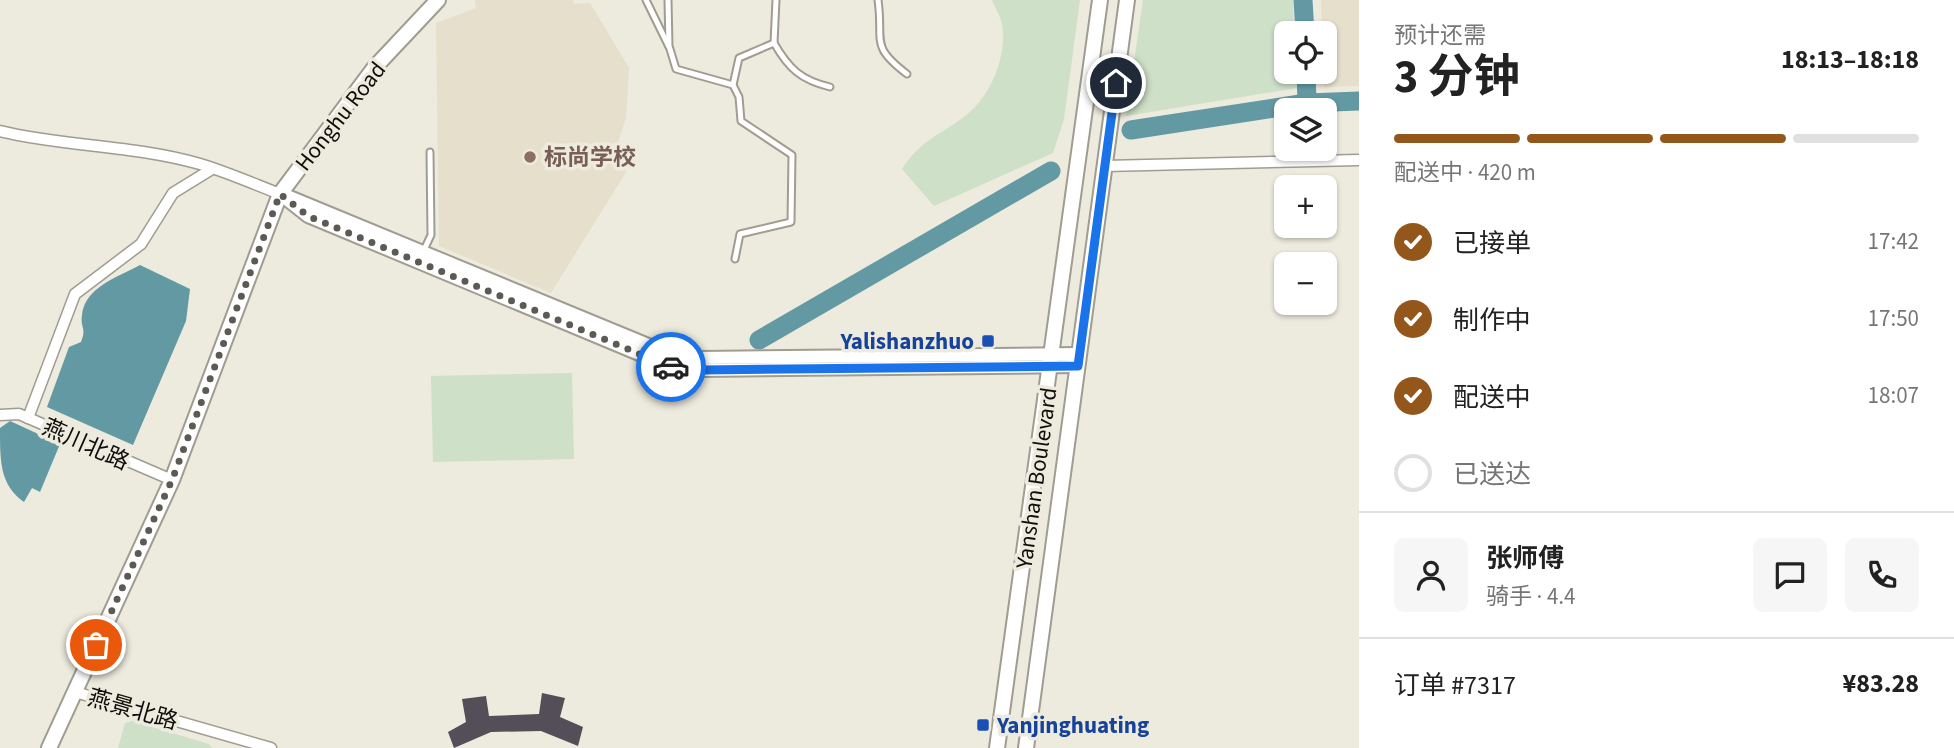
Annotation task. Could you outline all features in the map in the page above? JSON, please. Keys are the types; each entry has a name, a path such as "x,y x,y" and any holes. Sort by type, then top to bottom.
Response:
{"main road":[{"name":"Honghu Road","path":"49,748 172,480 280,194 375,67 438,0"},
{"name":"Yanshan Boulevard","path":"997,748 1100,0"},
{"name":"Yanshan Boulevard","path":"1026,748 1128,0"}],"street":[{"path":"0,131 49,143 94,145 201,164 316,206 652,348 680,356 1079,360"},
{"path":"1105,166 1359,160"},
{"path":"28,418 75,293 141,244 173,192 212,169"},
{"path":"280,194 308,216 668,366 702,370 1052,360"},
{"name":"燕川北路","path":"0,415 19,414 172,480"},
{"name":"燕景北路","path":"75,692 271,748"}],"lane":[{"path":"646,0 670,49 676,69 733,85"},
{"path":"668,0 670,49"},
{"path":"776,0 774,43 793,72 807,81 830,87"},
{"path":"878,0 879,44 883,54 907,74"},
{"path":"735,259 740,234 791,222 794,164 792,155 741,121 739,97 733,85 739,58 774,43"},
{"path":"423,252 430,235 430,152"}],"shaded area":[{"name":"标尚学校","path":"475,0 573,0 574,4 590,3 629,68 626,118 618,143 626,172 551,293 439,246 436,23 476,8"},
{"path":"1321,0 1359,0 1359,86 1324,87 1324,84 1337,84 1337,21 1322,21"}],"green space":[{"path":"992,0 1080,0 1064,119 1053,153 934,206 902,169 927,142 972,110 992,82 1000,59 1003,36 1001,22"},
{"path":"1143,0 1293,0 1294,21 1274,21 1274,84 1297,84 1297,88 1126,116"},
{"path":"572,373 574,459 433,462 431,376"},
{"path":"132,721 209,744 212,748 118,748 125,723"}],"water":[{"path":"140,265 190,289 186,321 133,445 47,407 69,347 81,342 82,315 89,297 104,284"},
{"path":"10,421 60,444 40,492 32,488 24,502 10,488 1,462 0,428"}],"building":[{"path":"542,693 565,698 560,717 583,727 578,746 541,731 491,732 454,748 448,732 466,722 462,699 486,696 489,716 539,714"}],"waterway":[{"path":"1303,0 1304,21"},
{"path":"1306,84 1307,98"},
{"path":"1131,130 1307,103 1359,101"},
{"path":"759,340 1051,171"}],"way so far":[{"path":"96,645 172,480 280,194 308,216 658,364 671,367"}],"place":[{"name":"标尚学校","path":"530,157"},
{"name":"Yalishanzhuo","path":"988,341"},
{"name":"Yanjinghuating","path":"983,725"}],"route":[{"path":"671,367 702,370 1078,366 1116,83"}]}
